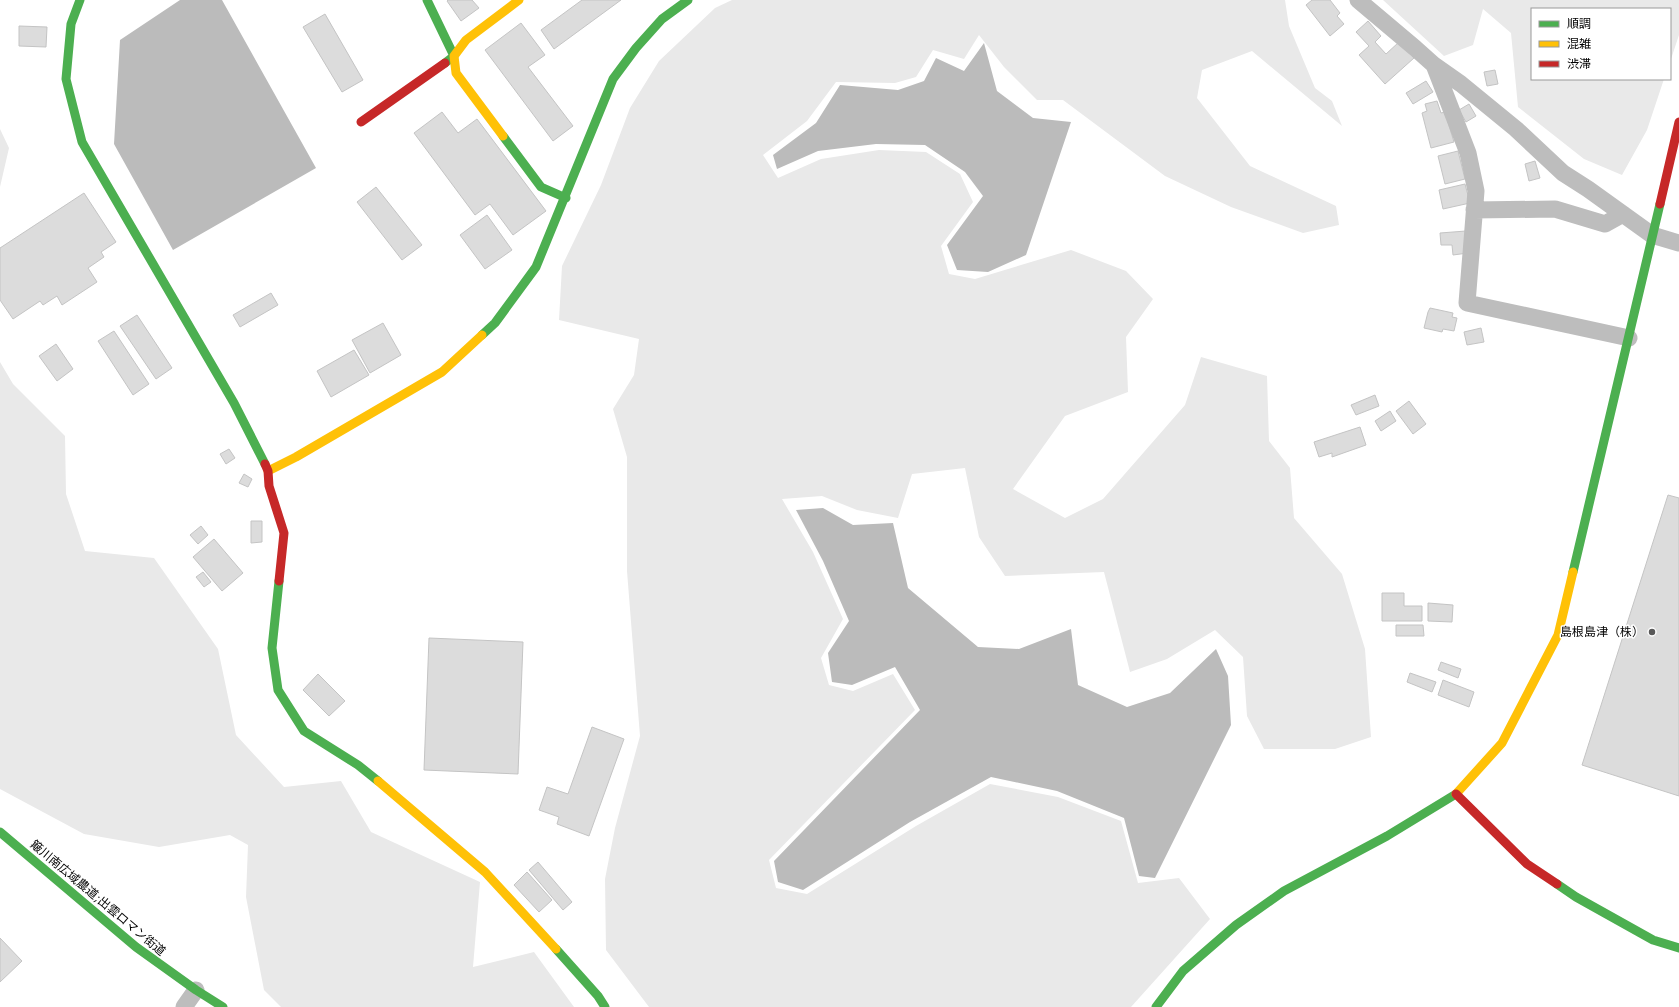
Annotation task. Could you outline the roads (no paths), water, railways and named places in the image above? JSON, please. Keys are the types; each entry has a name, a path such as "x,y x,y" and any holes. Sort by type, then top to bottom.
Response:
{"street":[{"path":"80,0 71,24 66,79 82,142 234,404 268,471 269,486 284,533 272,648 278,690 304,731 358,765 485,872 598,996 605,1007"},
{"path":"427,0 454,56 456,73 541,187 566,198"},
{"path":"362,122 454,56 466,40 519,0"},
{"path":"268,471 303,453 442,372 495,323 536,268 614,80 636,48 662,19 688,0"},
{"path":"1358,0 1434,65 1461,84 1498,114 1563,173 1652,234 1679,243"},
{"path":"1434,65 1468,153 1476,191 1467,303 1629,338"},
{"path":"1156,1007 1183,971 1242,921 1284,891 1387,836 1456,794 1502,743 1558,636 1679,122"},
{"path":"1474,210 1555,209 1605,224 1624,214"},
{"path":"1456,794 1533,868 1576,897 1654,940 1679,948"},
{"name":"簸川南広域農道;出雲ロマン街道","path":"0,832 136,948 223,1007"},
{"path":"184,1007 196,990"}],"place":[{"name":"島根島津（株）","path":"1652,632"}]}
